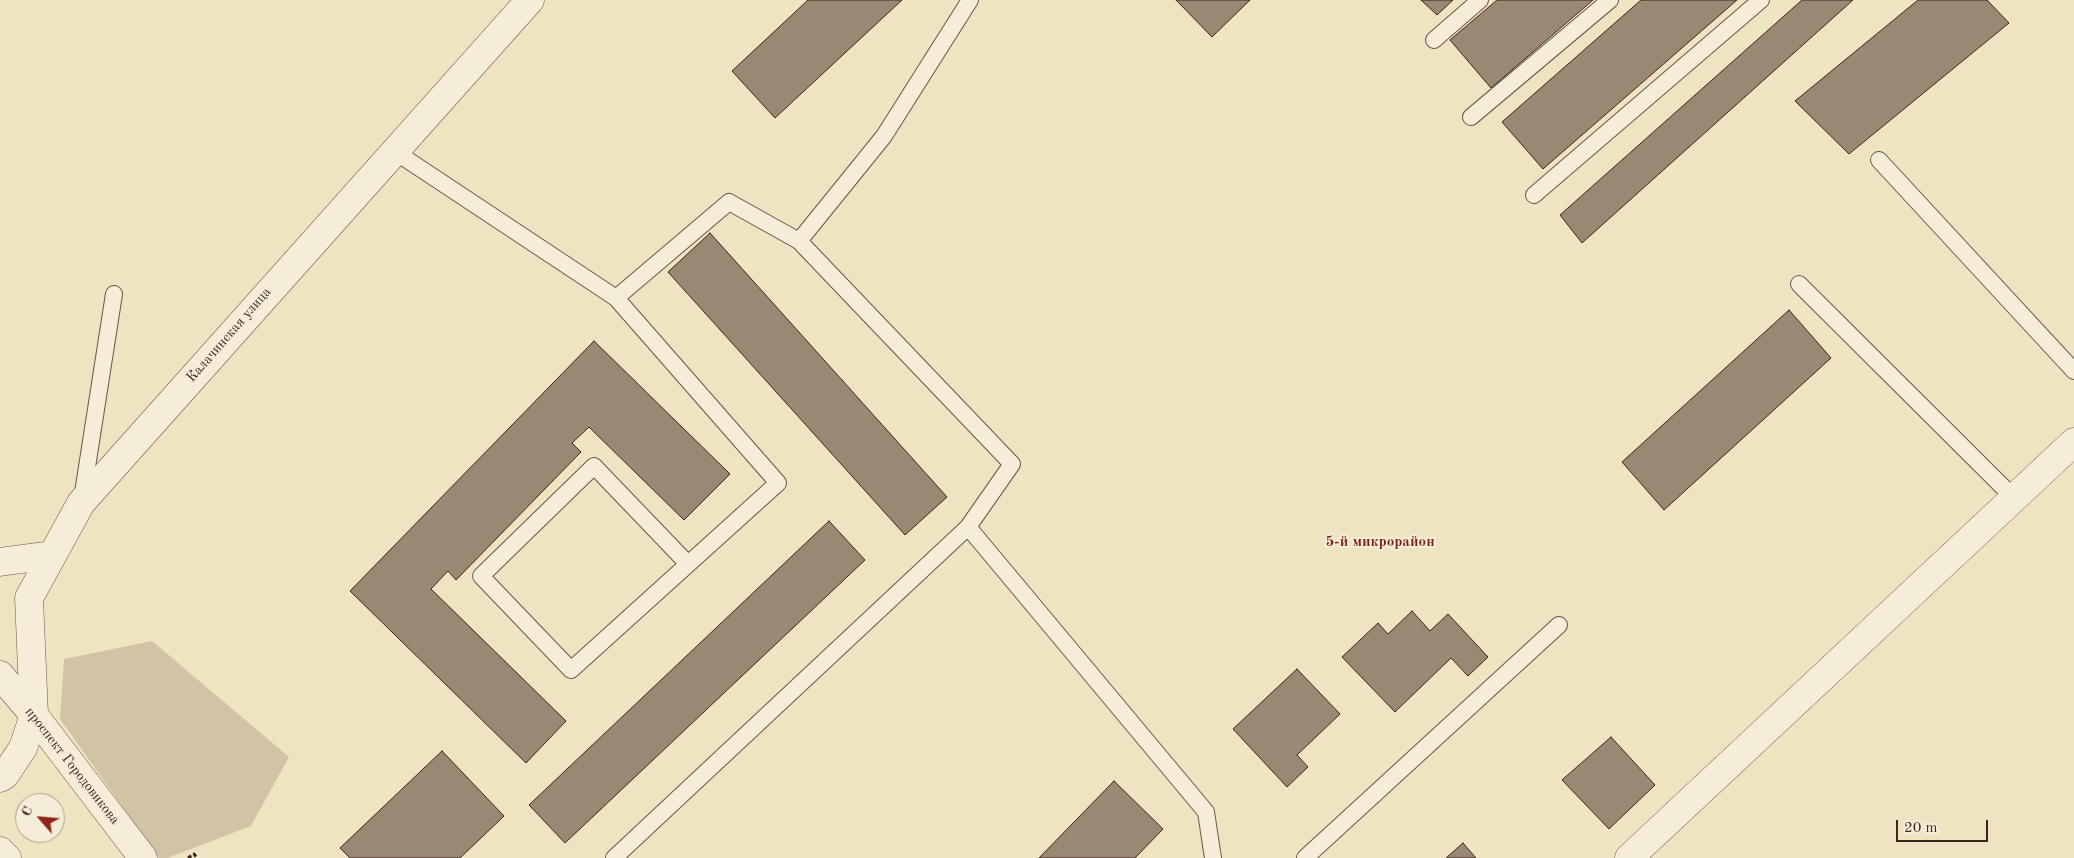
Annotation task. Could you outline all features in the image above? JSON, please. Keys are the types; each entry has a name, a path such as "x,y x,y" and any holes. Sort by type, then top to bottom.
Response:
{"street":[{"name":"Калачинская улица","path":"34,715 29,598 81,503 530,0"},
{"path":"1629,858 2074,442"},
{"path":"0,562 52,555"},
{"name":"проспект Городовикова","path":"0,675 34,715 143,858"},
{"path":"0,778 5,775 23,748 34,715"},
{"path":"0,851 7,858"}],"lane":[{"path":"799,242 884,136 970,0"},
{"path":"1434,40 1480,0"},
{"path":"1471,117 1610,0"},
{"path":"1534,195 1761,0"},
{"path":"394,151 616,298 778,483 571,670 481,576 594,466 688,564"},
{"path":"1879,160 2074,371"},
{"path":"614,858 968,527 1012,464 799,242 730,202 616,298"},
{"path":"1799,284 2014,498"},
{"path":"81,503 114,294"},
{"path":"968,527 1206,812 1213,858"},
{"path":"1305,858 1559,625"}],"path":[{"path":"188,858 194,854 198,858"}],"shaded area":[{"path":"152,641 289,757 251,826 167,858 159,858 60,719 64,659"}],"building":[{"path":"808,0 902,0 775,118 732,71"},
{"path":"1176,0 1250,0 1212,37"},
{"path":"1421,0 1453,0 1437,15"},
{"path":"1497,0 1593,0 1491,88 1450,40"},
{"path":"1641,0 1737,0 1543,169 1502,122"},
{"path":"1802,0 1853,0 1582,243 1560,215"},
{"path":"1918,0 1987,0 2009,23 1849,154 1795,101"},
{"path":"710,233 947,497 905,535 668,272"},
{"path":"1789,310 1831,358 1664,510 1622,462"},
{"path":"594,341 730,474 684,520 589,427 572,443 581,452 456,580 448,571 431,589 566,721 526,763 350,591"},
{"path":"829,521 865,560 565,843 529,805"},
{"path":"1412,611 1430,631 1448,614 1488,657 1468,676 1451,658 1395,712 1342,657 1378,623 1388,634"},
{"path":"1297,669 1340,714 1297,755 1308,767 1287,787 1233,729"},
{"path":"1611,737 1655,785 1609,829 1562,780"},
{"path":"442,751 504,816 460,858 350,858 340,848"},
{"path":"1114,781 1163,829 1135,858 1039,858"},
{"path":"1463,843 1476,858 1446,858"}],"district":[{"name":"5-й микрорайон","path":"1380,542"}]}
